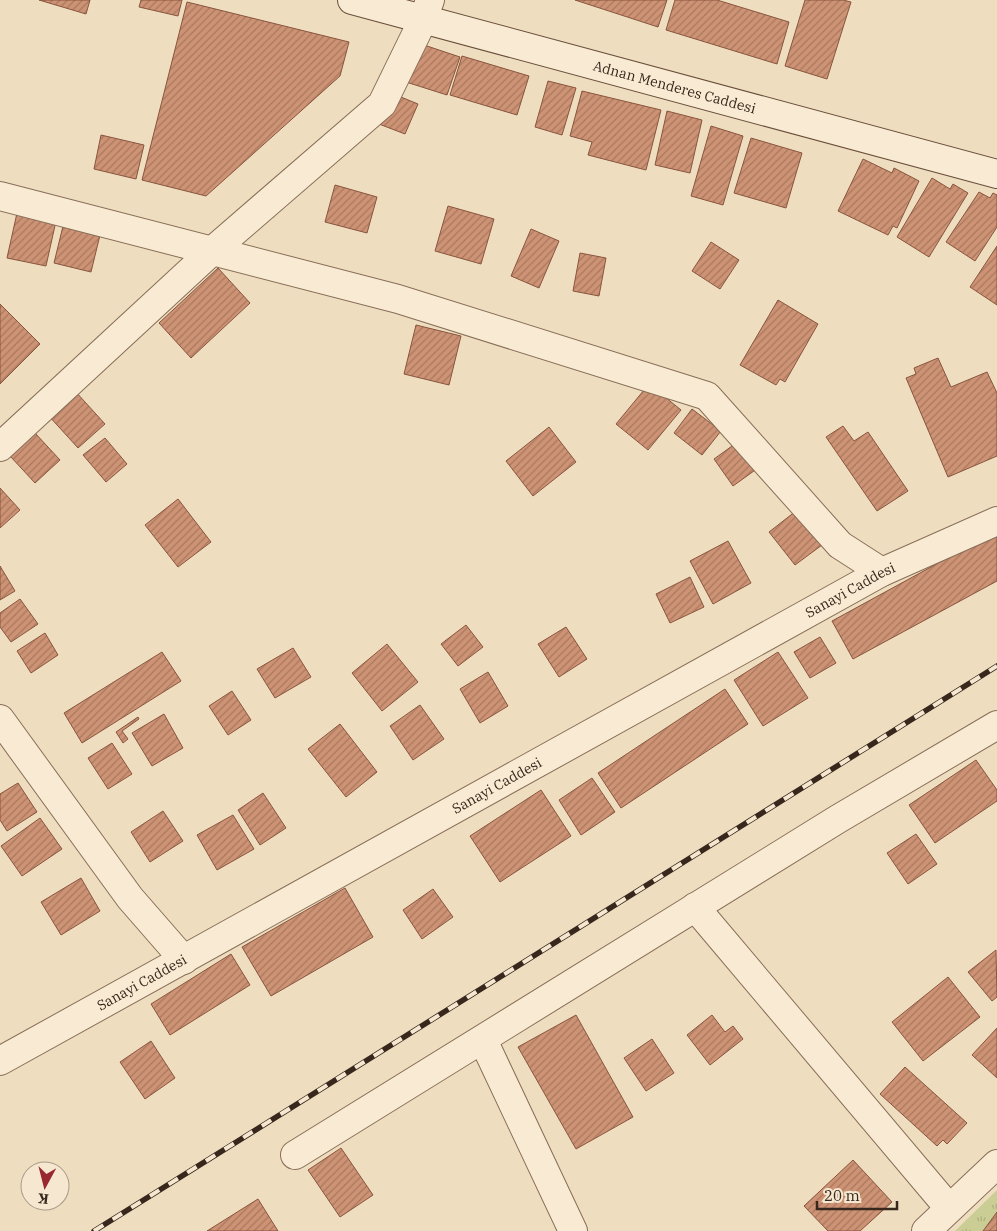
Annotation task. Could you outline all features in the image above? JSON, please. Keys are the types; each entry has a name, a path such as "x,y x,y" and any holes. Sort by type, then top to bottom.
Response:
{"street":[{"name":"Adnan Menderes Caddesi","path":"352,0 427,10 997,174"},
{"path":"0,447 212,251 382,104 427,10"},
{"path":"0,196 398,299 706,396 840,545 882,572"},
{"name":"Sanayi Caddesi","path":"0,1061 882,572 997,521"},
{"path":"0,719 130,898 184,960"},
{"path":"295,1155 695,907 997,725"},
{"path":"695,907 948,1208"},
{"path":"483,1040 573,1231"},
{"path":"926,1231 948,1208 997,1164"}],"green space":[{"path":"997,1190 997,1231 955,1231"}],"building":[{"path":"39,0 90,0 86,14"},
{"path":"141,0 182,0 178,16 139,7"},
{"path":"575,0 667,0 658,27"},
{"path":"675,0 717,0 789,22 777,64 666,30"},
{"path":"805,0 843,0 851,2 827,79 785,66"},
{"path":"187,2 349,42 340,76 206,196 142,180"},
{"path":"418,43 460,57 447,95 406,82"},
{"path":"462,56 529,76 517,115 450,95"},
{"path":"548,81 576,88 562,135 535,127"},
{"path":"582,91 661,110 646,170 588,155 592,142 570,136"},
{"path":"396,95 418,104 405,134 379,124"},
{"path":"667,111 702,120 690,173 655,165"},
{"path":"711,126 743,136 723,205 691,196"},
{"path":"101,135 144,145 136,179 94,169"},
{"path":"751,138 802,153 786,208 734,193"},
{"path":"863,159 892,173 894,168 919,181 897,228 893,226 888,235 838,211"},
{"path":"932,178 950,189 953,184 968,193 929,257 897,237"},
{"path":"335,185 377,197 367,233 325,222"},
{"path":"979,192 990,198 993,193 997,195 997,227 975,261 946,242"},
{"path":"448,206 494,219 481,264 435,251"},
{"path":"17,213 56,221 46,266 7,258"},
{"path":"64,222 101,231 91,272 54,263"},
{"path":"531,229 559,241 539,288 511,276"},
{"path":"711,242 739,260 720,289 692,271"},
{"path":"997,246 997,305 970,287"},
{"path":"580,253 606,258 599,296 573,291"},
{"path":"218,268 250,303 191,358 159,323"},
{"path":"778,300 818,324 785,382 780,379 776,385 740,365"},
{"path":"0,304 40,344 0,384"},
{"path":"416,325 461,336 449,385 404,374"},
{"path":"938,358 951,387 987,372 997,393 997,456 948,477 906,378 916,374 914,368"},
{"path":"649,384 681,410 648,450 616,424"},
{"path":"75,391 105,424 78,448 48,415"},
{"path":"692,409 721,431 702,455 674,433"},
{"path":"843,426 854,441 868,432 908,491 877,511 826,437"},
{"path":"549,427 576,462 533,496 506,461"},
{"path":"35,433 60,460 35,483 10,456"},
{"path":"105,438 127,464 106,482 83,455"},
{"path":"739,441 758,468 733,486 714,459"},
{"path":"0,488 20,510 0,528"},
{"path":"178,499 211,542 178,567 145,525"},
{"path":"796,511 822,545 795,565 769,532"},
{"path":"997,531 997,581 853,659 832,621"},
{"path":"728,541 751,583 713,604 690,561"},
{"path":"0,566 15,591 0,600"},
{"path":"690,577 704,607 670,623 656,594"},
{"path":"20,599 38,624 11,642 0,627 0,613"},
{"path":"466,625 483,647 458,666 441,644"},
{"path":"566,627 587,659 559,677 538,644"},
{"path":"45,633 58,655 31,673 17,651"},
{"path":"820,637 836,663 810,678 794,652"},
{"path":"387,644 418,682 382,711 352,673"},
{"path":"293,648 311,677 275,698 257,669"},
{"path":"162,652 181,681 82,743 64,713"},
{"path":"778,652 808,698 763,726 734,680"},
{"path":"488,672 508,706 480,723 460,689"},
{"path":"725,689 748,724 621,808 598,773"},
{"path":"232,691 251,720 228,735 209,706"},
{"path":"420,705 444,739 413,760 390,726"},
{"path":"164,714 183,748 152,766 132,733"},
{"path":"138,717 139,719 122,731 128,739 123,743 116,732"},
{"path":"340,724 377,772 346,797 308,749"},
{"path":"112,743 132,774 108,789 88,758"},
{"path":"976,760 997,790 997,801 935,843 909,805"},
{"path":"592,778 615,812 581,835 559,800"},
{"path":"18,783 37,812 7,831 0,820 0,794"},
{"path":"541,790 571,836 500,882 470,836"},
{"path":"263,793 286,828 260,845 238,810"},
{"path":"163,811 183,841 150,862 131,832"},
{"path":"233,815 254,849 217,870 197,835"},
{"path":"40,818 62,849 22,876 1,846"},
{"path":"916,834 937,864 908,884 887,853"},
{"path":"81,878 100,911 61,935 41,902"},
{"path":"345,888 373,937 271,996 242,947"},
{"path":"433,889 453,917 422,939 403,910"},
{"path":"996,950 997,997 992,1001 968,972"},
{"path":"231,954 250,985 170,1035 151,1004"},
{"path":"948,977 980,1017 923,1061 892,1022"},
{"path":"576,1015 633,1117 576,1149 518,1047"},
{"path":"712,1015 725,1032 733,1026 743,1039 710,1065 687,1035"},
{"path":"997,1028 997,1078 972,1055"},
{"path":"652,1039 674,1073 646,1091 624,1058"},
{"path":"151,1041 175,1078 145,1099 120,1062"},
{"path":"905,1067 967,1123 947,1144 943,1140 937,1146 880,1094"},
{"path":"341,1148 373,1195 340,1217 308,1170"},
{"path":"853,1160 892,1202 860,1231 828,1231 804,1206"},
{"path":"258,1199 278,1231 207,1231"},
{"path":"997,1212 997,1231 983,1231"}],"railway":[{"path":"94,1231 997,666"}]}
